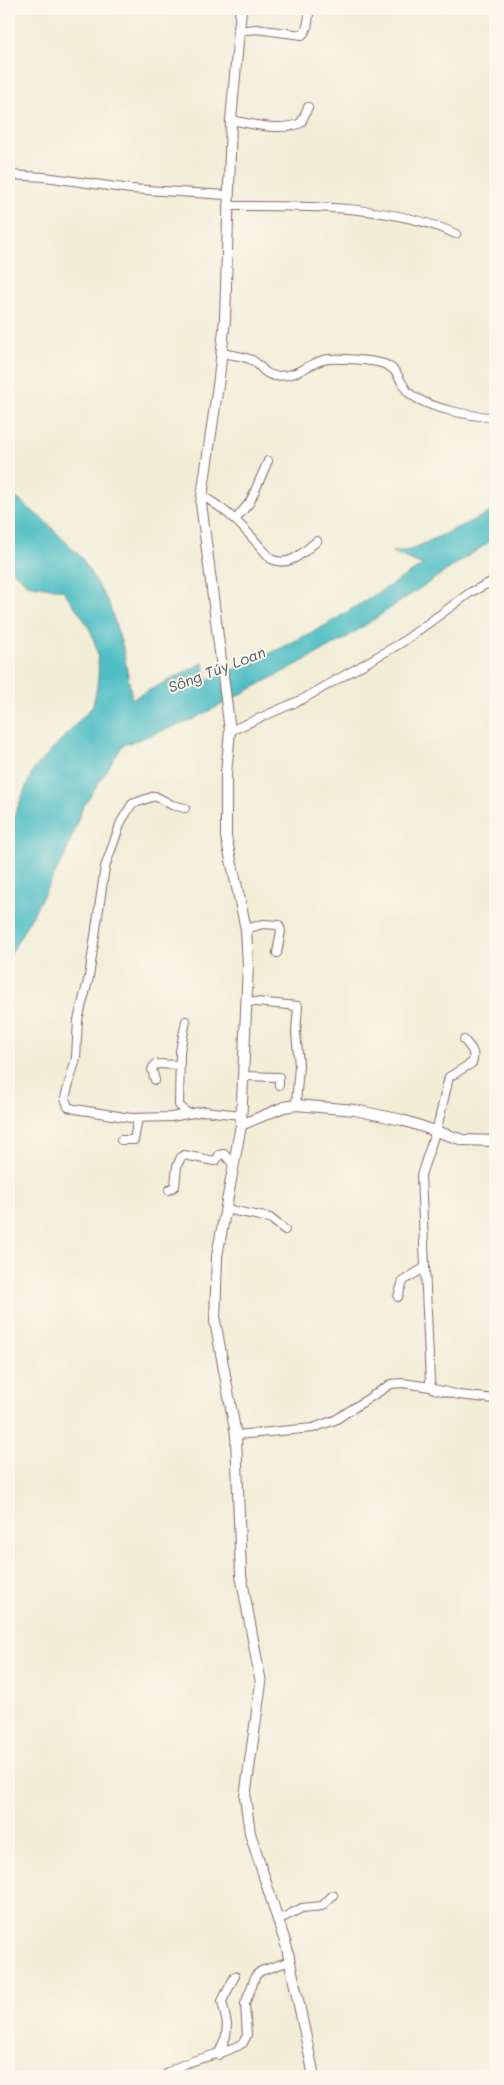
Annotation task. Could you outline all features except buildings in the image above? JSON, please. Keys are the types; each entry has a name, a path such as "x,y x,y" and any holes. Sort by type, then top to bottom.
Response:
{"street":[{"path":"241,9 231,120 227,206 226,319 201,503 230,731 226,774 226,837 246,930 248,965 241,1120 217,1256 215,1321 236,1435 241,1575 261,1683 246,1797 250,1833 290,1962 314,2076"},
{"path":"239,32 256,29 302,35 308,24 310,9"},
{"path":"231,120 288,127 301,123 308,107"},
{"path":"9,175 45,177 130,189 228,195"},
{"path":"227,206 328,208 372,212 441,227 456,234"},
{"path":"222,353 253,360 266,372 275,376 296,374 324,360 331,359 384,364 397,373 406,390 424,402 476,415 495,417"},
{"path":"236,519 250,502 268,461"},
{"path":"202,496 221,507 236,519 272,559 276,561 287,562 293,560 317,541"},
{"path":"230,731 303,699 401,643 470,592 495,580"},
{"path":"185,808 172,805 155,796 132,804 121,822 106,867 89,977 78,1020 76,1058 65,1098 68,1107 138,1118 171,1117 213,1111 241,1120 296,1105 355,1110 402,1120 463,1140 495,1141"},
{"path":"246,930 263,924 281,923 277,953"},
{"path":"246,1001 298,1006 296,1032 299,1065 296,1105"},
{"path":"186,1021 180,1051 179,1105 188,1114"},
{"path":"431,1387 421,1175 438,1124 450,1075 472,1063 473,1060 473,1050 464,1040"},
{"path":"155,1080 152,1070 155,1064 180,1065"},
{"path":"242,1076 279,1077 279,1085"},
{"path":"122,1140 134,1140 138,1118"},
{"path":"169,1190 175,1186 177,1166 184,1155 214,1162 219,1155 224,1154 233,1164"},
{"path":"225,1209 270,1218 285,1230"},
{"path":"398,1297 403,1280 424,1268"},
{"path":"236,1435 314,1428 335,1420 391,1384 402,1383 431,1387 459,1395 495,1399"},
{"path":"278,1920 302,1908 322,1906 333,1895"},
{"path":"164,2076 183,2065 218,2055 241,2045 245,2041 245,2004 256,1975 261,1971 290,1962"},
{"path":"218,2055 226,2036 227,2024 222,2001 235,1976"}],"water":[{"path":"9,492 46,522 81,557 109,604 123,648 132,699 203,663 208,681 277,650 326,625 423,565 391,552 410,550 495,510 495,538 343,640 192,720 123,745 82,809 65,856 9,957 9,828 33,770 92,707 97,688 98,657 89,628 63,590 27,584 9,567"}],"water label":[{"name":"Sông Túy Loan","path":"217,670"}]}
